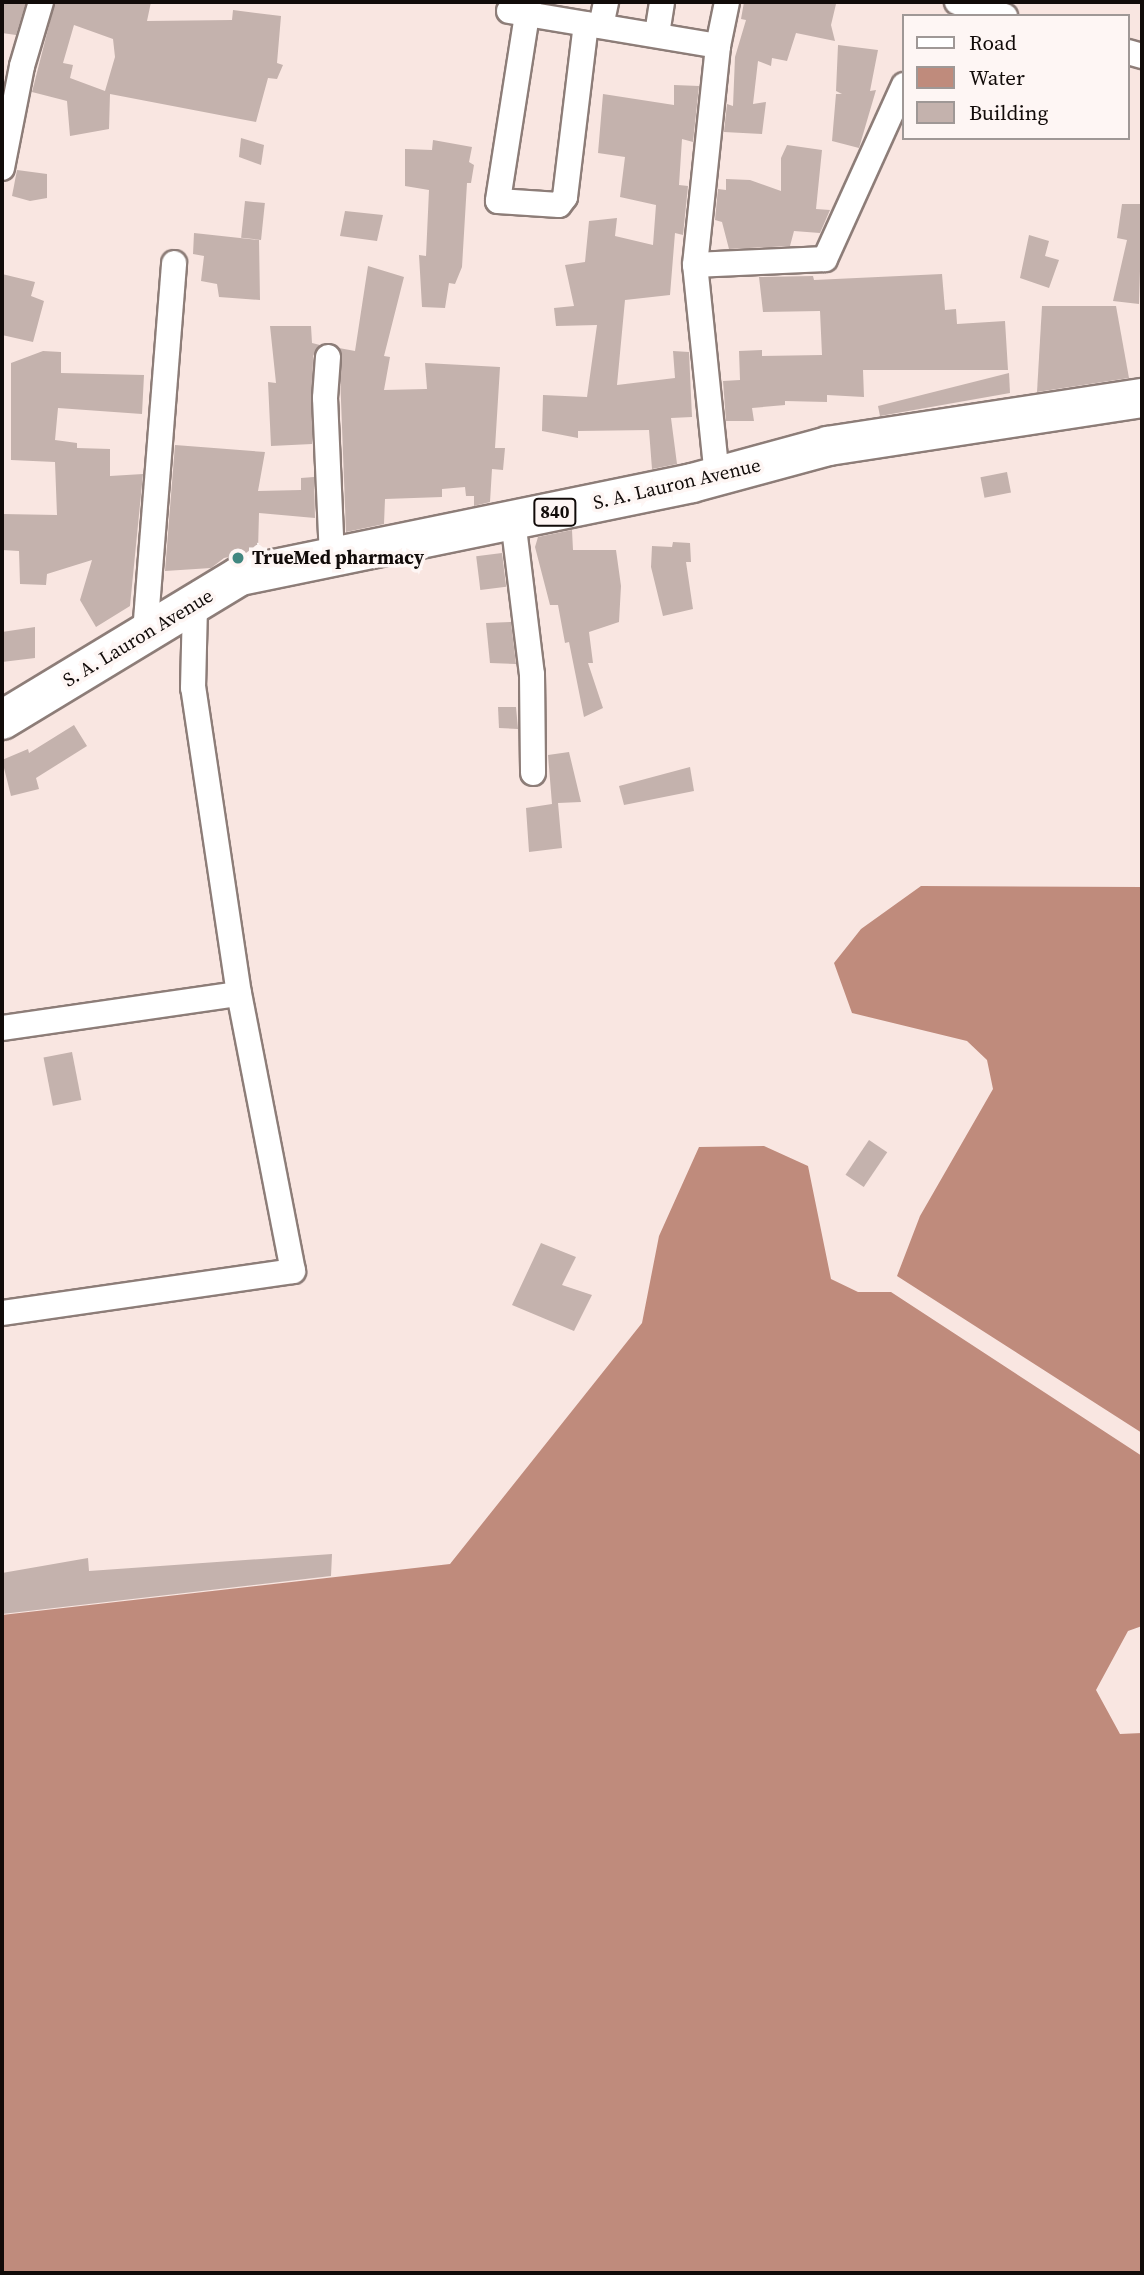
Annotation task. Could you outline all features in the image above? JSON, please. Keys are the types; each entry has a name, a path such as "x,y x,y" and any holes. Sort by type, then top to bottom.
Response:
{"highway":[{"name":"S. A. Lauron Avenue","path":"2,720 145,633 195,606 240,576 717,477 828,446 1142,398"}],"street":[{"path":"2,168 22,66 41,2"},
{"path":"606,2 594,25 565,197 559,205 498,201 522,9 594,25 718,46"},
{"path":"657,34 662,2"},
{"path":"717,477 695,265 718,46 727,2"},
{"path":"955,2 998,14"},
{"path":"695,265 825,259 902,89"},
{"path":"145,633 174,263"},
{"path":"328,357 325,398 332,557"},
{"path":"513,520 533,685 533,773"},
{"path":"2,1313 293,1271 239,994 193,688 195,606"},
{"path":"2,1028 239,994"}],"water":[{"path":"921,886 1142,887 1142,1433 897,1276 920,1216 993,1089 987,1060 967,1041 852,1013 834,963 861,929"},
{"path":"764,1146 808,1166 831,1279 858,1292 891,1292 1142,1456 1142,1626 1128,1631 1096,1690 1120,1734 1142,1733 1142,2273 2,2273 2,1615 450,1564 642,1323 659,1236 699,1147"}],"building":[{"path":"2,2 26,2 16,35 2,33"},
{"path":"55,2 151,2 147,21 232,20 233,10 281,16 277,63 283,65 277,79 268,78 256,122 110,94 109,129 70,136 67,101 32,92","holes":["74,25 113,39 115,57 105,91 70,78 73,65 63,63"]},
{"path":"744,2 836,4 831,25 835,41 796,33 787,61 772,58 771,66 758,61 753,104 766,102 762,134 724,132 727,104 733,106 735,57 746,20 741,19"},
{"path":"838,45 878,50 870,91 876,90 859,148 832,141 836,94 842,94 836,91"},
{"path":"674,85 699,86 693,142 682,139 679,185 688,186 683,235 675,233 670,295 625,300 617,385 675,378 673,351 689,352 692,417 671,418 677,464 652,469 649,430 578,431 578,438 542,431 543,395 587,397 597,325 556,326 554,308 574,306 565,265 585,262 589,221 617,218 615,236 653,245 656,205 620,197 625,157 598,153 603,94 674,105"},
{"path":"241,138 264,145 261,165 239,157"},
{"path":"433,140 472,147 469,162 474,165 471,183 467,183 462,267 455,284 449,283 445,308 422,307 419,255 426,256 429,190 405,186 405,149 432,150"},
{"path":"787,145 822,150 816,209 830,210 820,233 794,231 790,246 729,249 722,222 715,220 718,189 726,190 726,179 750,180 781,191 781,158"},
{"path":"17,170 47,174 47,198 30,201 12,196"},
{"path":"245,201 265,203 261,240 241,238"},
{"path":"1122,204 1142,204 1139,304 1113,301 1127,240 1117,238"},
{"path":"345,211 383,215 377,241 340,236"},
{"path":"194,233 259,240 260,300 219,297 217,284 201,281 204,256 193,254"},
{"path":"1029,235 1049,241 1045,256 1059,260 1049,288 1020,278"},
{"path":"368,266 404,277 384,356 390,357 384,390 427,389 425,363 500,367 495,448 505,448 503,470 492,469 490,502 474,506 474,496 466,496 465,487 442,489 442,497 385,499 384,524 346,532 339,348 355,351"},
{"path":"2,274 35,282 31,296 44,301 33,342 2,335"},
{"path":"942,274 945,310 956,309 957,324 1005,321 1008,370 863,370 864,397 827,395 827,402 785,401 785,405 752,408 754,421 726,421 723,381 740,380 739,351 762,350 762,356 822,355 820,311 763,312 759,277 813,276 814,280"},
{"path":"1042,306 1116,306 1129,378 1037,392"},
{"path":"270,326 311,326 312,343 320,345 313,356 312,444 271,446 268,382 276,383"},
{"path":"43,351 61,352 61,373 144,375 142,414 58,408 55,440 77,443 77,448 110,449 110,476 143,474 130,606 96,627 80,600 92,560 47,574 46,585 20,584 19,551 2,550 2,514 57,515 55,462 11,460 11,363"},
{"path":"1009,373 1010,393 880,416 878,406"},
{"path":"175,445 265,452 258,491 301,490 301,478 314,477 315,518 259,513 258,550 224,558 211,568 165,571"},
{"path":"1007,472 1011,493 985,498 980,477"},
{"path":"572,530 573,550 616,550 621,586 619,622 589,632 593,663 588,663 603,708 584,717 569,642 565,643 558,605 550,605 535,547 538,537"},
{"path":"673,542 690,543 691,562 686,562 693,609 663,616 651,567 652,546 672,547"},
{"path":"502,553 506,587 480,590 476,556"},
{"path":"511,622 516,664 490,663 486,623"},
{"path":"35,627 35,658 2,662 2,632"},
{"path":"498,707 516,707 518,729 499,728"},
{"path":"74,725 87,746 36,778 39,789 11,796 2,760 28,749 29,753"},
{"path":"569,752 581,802 558,803 562,848 529,852 526,808 552,804 548,755"},
{"path":"690,767 694,791 624,805 619,786"},
{"path":"72,1052 81,1100 53,1106 44,1058"},
{"path":"869,1140 887,1152 864,1187 846,1175"},
{"path":"541,1243 576,1257 562,1285 592,1295 574,1331 512,1305"},
{"path":"332,1554 331,1576 2,1614 2,1573 88,1558 89,1571"}],"place":[{"name":"TrueMed pharmacy","path":"238,558"}]}
